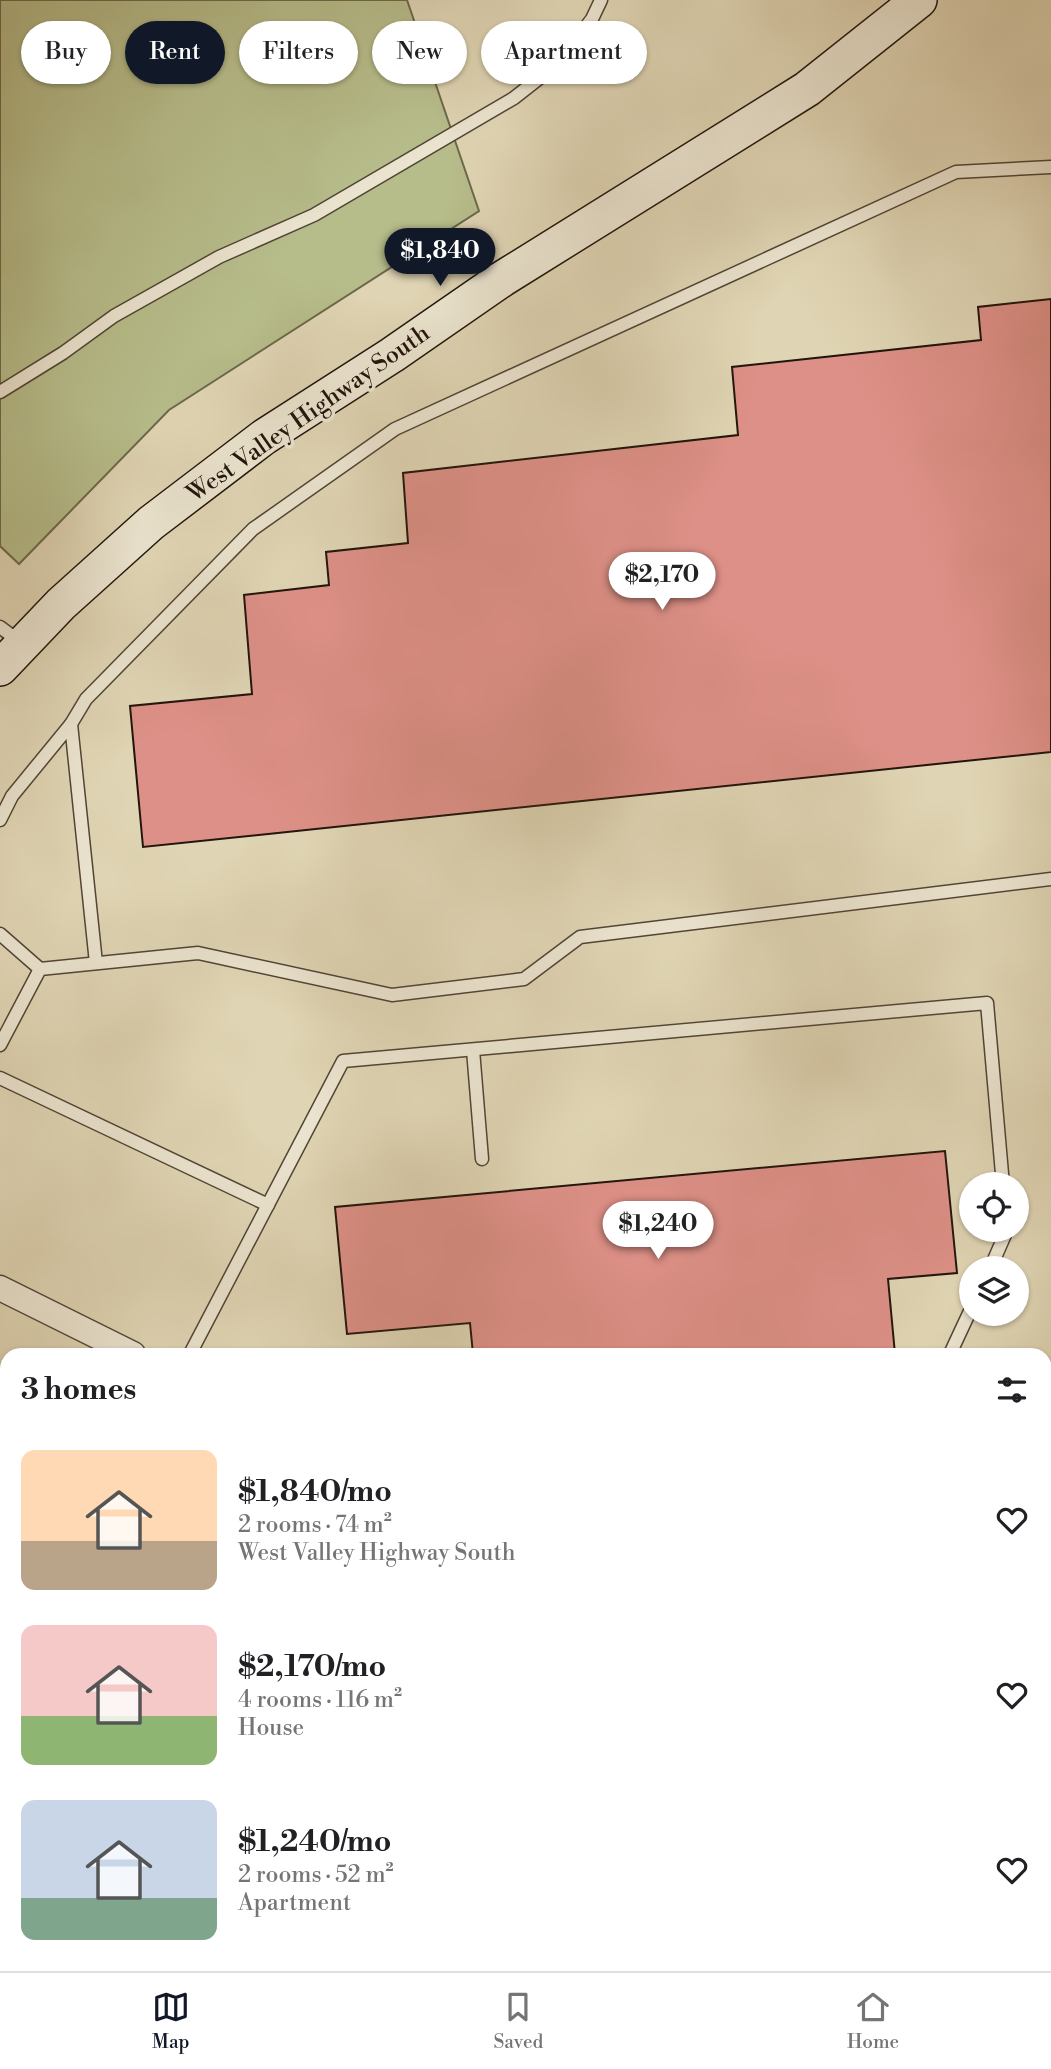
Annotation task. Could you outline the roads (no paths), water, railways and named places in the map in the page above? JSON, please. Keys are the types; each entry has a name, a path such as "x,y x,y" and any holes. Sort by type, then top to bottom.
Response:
{"main road":[{"name":"West Valley Highway South","path":"8,646 61,604 151,523 264,437 392,355 502,279 807,89 919,0"}],"street":[{"path":"0,1288 121,1348"}],"lane":[{"path":"0,392 64,354 114,316 219,257 314,215 514,98 556,65 592,19 601,0"},
{"path":"0,820 12,796 71,724 86,699 253,529 395,429 956,172 1051,167"},
{"path":"71,724 96,963"},
{"path":"0,934 40,969 198,953 392,995 524,979 580,937 1051,879"},
{"path":"0,1045 40,969"},
{"path":"193,1348 343,1061 987,1003 1002,1172"},
{"path":"473,1050 482,1158"},
{"path":"0,1078 268,1205"},
{"path":"953,1348 963,1326"}]}
